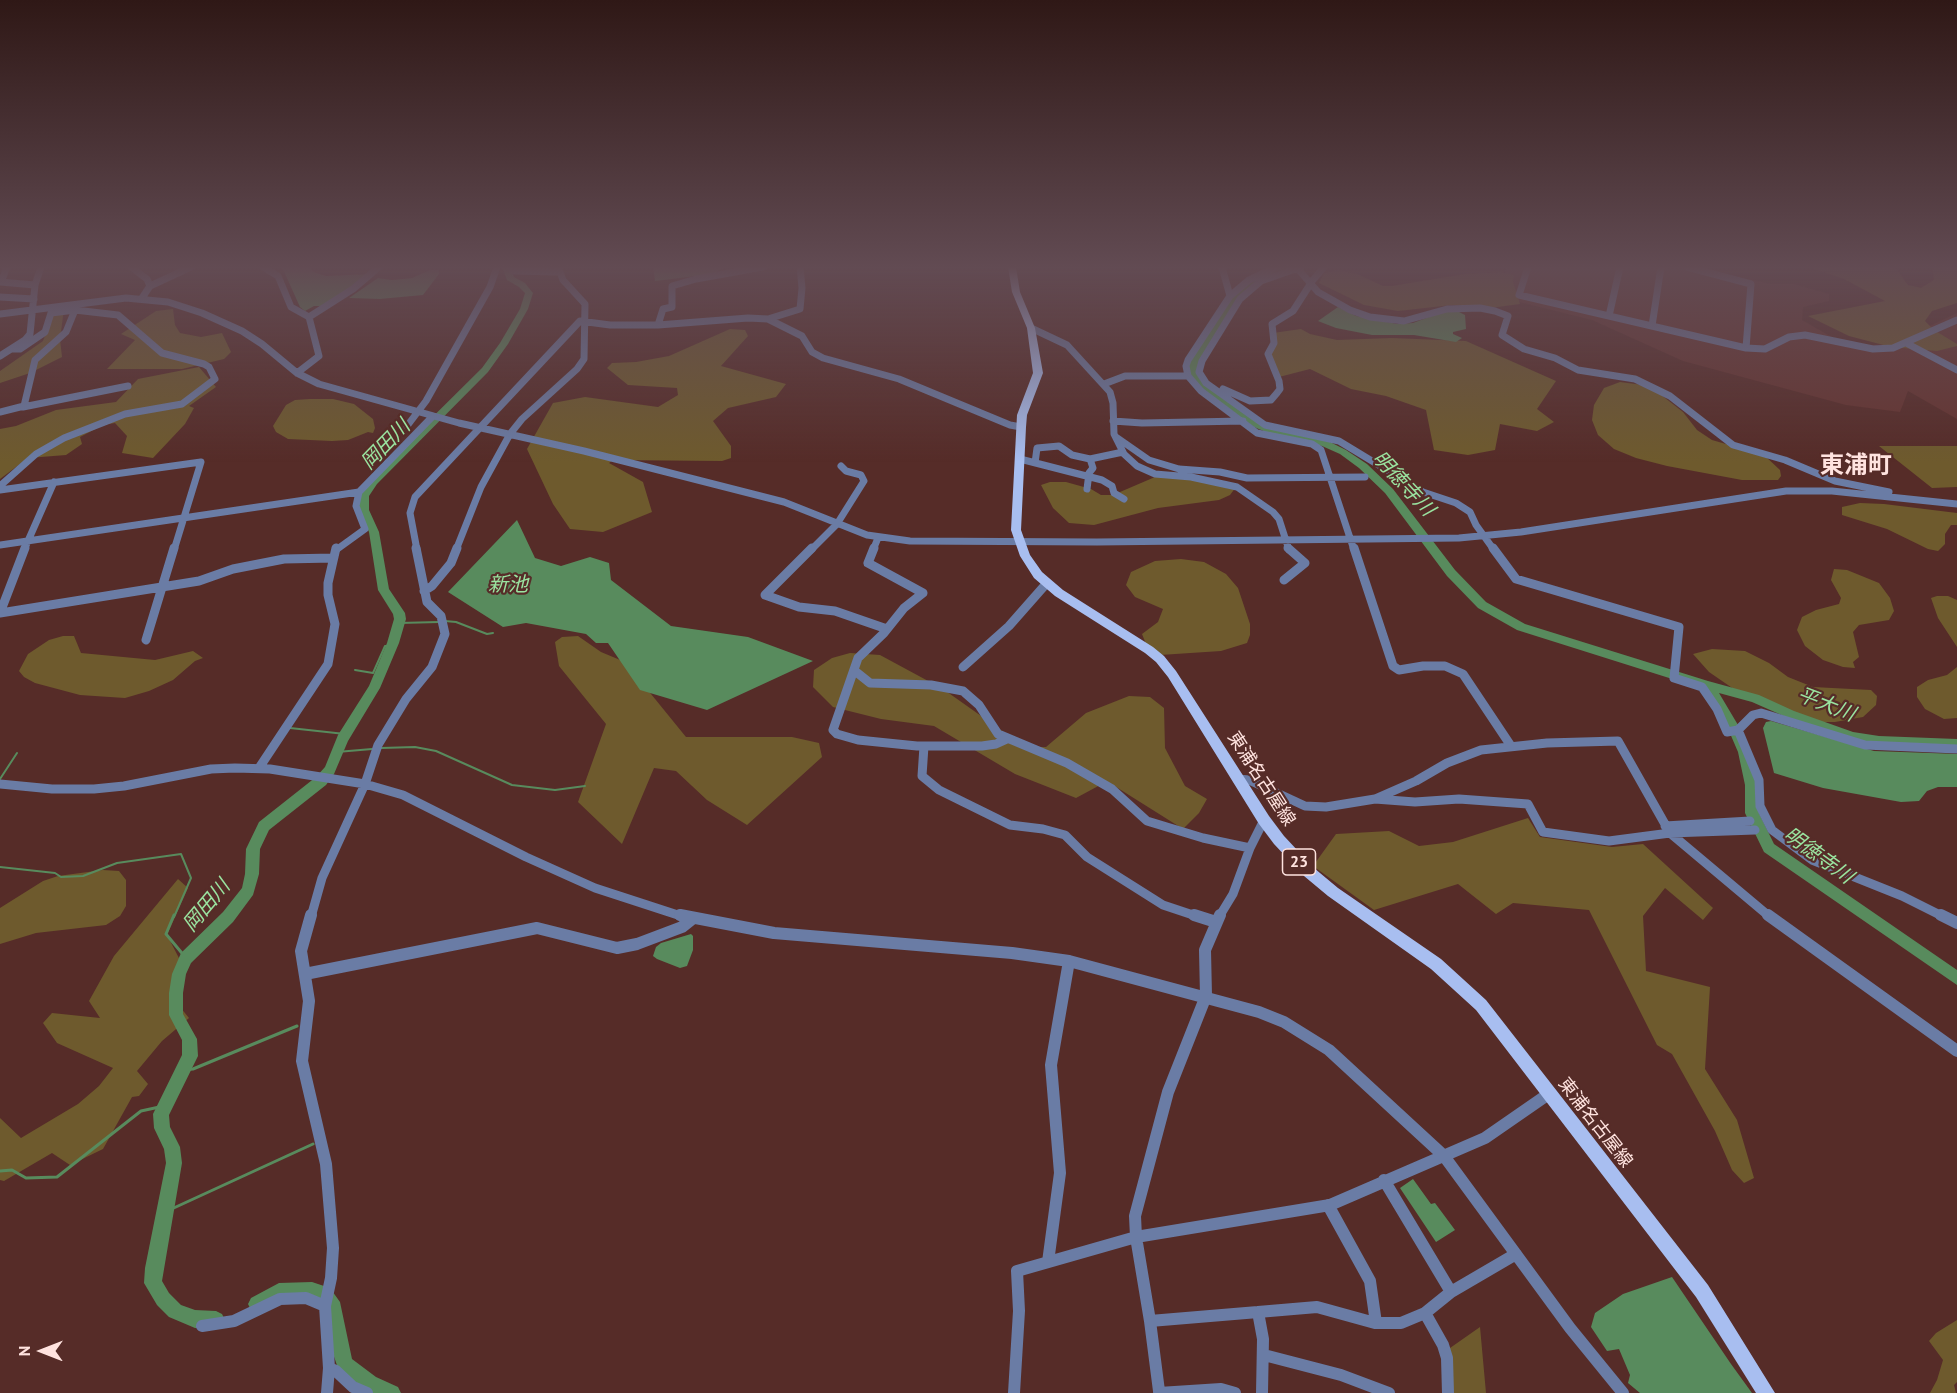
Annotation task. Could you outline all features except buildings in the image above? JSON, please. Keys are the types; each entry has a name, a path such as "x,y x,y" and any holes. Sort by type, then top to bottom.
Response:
{"main road":[{"name":"東浦名古屋線","path":"1032,332 1038,373 1022,415 1016,530 1025,556 1047,584 1160,659 1172,674 1264,820 1309,872 1456,980 1481,1005 1701,1292 1766,1393"}],"street":[{"path":"0,356 13,349 30,332"},
{"path":"13,349 20,349 45,332"},
{"path":"23,407 35,360 66,332"},
{"path":"0,488 36,454 64,438 125,414 182,404 215,379 209,367 176,355 162,353 138,332"},
{"path":"244,332 297,373 319,384 478,428 784,502 878,538 910,541 1019,542 1350,540 1486,536 1786,491 1832,491 1957,504"},
{"path":"297,373 319,356 313,332"},
{"path":"407,426 464,332"},
{"path":"327,1393 326,1300 333,1248 329,1187 302,1061 309,1001 301,951 322,878 365,784 378,745 406,699 432,667 445,634 441,616 428,602 424,591 410,513 412,501 568,332"},
{"path":"424,591 432,586 450,563 486,475 510,434 581,364 586,354 584,332"},
{"path":"794,332 802,336 812,352 823,358 895,378 945,396 966,408 1010,426 1021,427"},
{"path":"1039,332 1067,345 1104,384 1112,396 1116,437 1123,452 1137,466 1148,472 1191,477 1237,487 1274,512 1279,519 1289,550 1305,563 1284,580"},
{"path":"1206,332 1186,366 1188,375 1201,391 1261,434 1307,443 1318,448 1323,454 1393,666 1399,670 1422,666 1445,666 1463,674 1511,746"},
{"path":"1220,332 1200,366 1200,375 1209,386 1265,425 1339,441 1423,492 1456,503 1470,512 1476,525 1516,579 1679,627 1674,678 1702,687 1735,731 1759,780 1760,806 1772,830 1812,860 1902,896 1957,922"},
{"path":"1209,386 1216,386 1250,401 1271,400 1280,389 1268,354 1274,344 1273,332"},
{"path":"1503,332 1502,335 1524,349 1555,358 1578,370 1635,379 1670,396 1733,445 1785,460 1818,472 1832,480 1898,494 1902,499"},
{"path":"1678,332 1746,348 1765,349 1795,336 1813,336 1880,349 1906,343 1930,332"},
{"path":"1746,348 1747,332"},
{"path":"1906,343 1957,370"},
{"path":"1104,384 1125,376 1188,375"},
{"path":"0,412 128,386"},
{"path":"259,768 322,675 330,656 335,624 328,595 328,583 335,550 340,544 365,529 356,506 359,492 434,416"},
{"path":"1113,421 1243,422"},
{"path":"1116,437 1149,460 1179,468 1220,472 1247,478 1365,477"},
{"path":"1035,463 1037,448 1059,446 1072,455 1090,459 1123,452"},
{"path":"1020,459 1107,482 1113,488 1114,494 1124,499"},
{"path":"1087,489 1093,468 1090,459"},
{"path":"0,488 199,461 201,463 146,640"},
{"path":"841,466 846,471 861,475 864,481 837,524 765,595 799,607 835,611 887,629"},
{"path":"0,613 54,482"},
{"path":"0,545 359,492"},
{"path":"878,538 868,563 923,593 904,608 858,658 834,724 835,732 847,738 924,746 982,746 996,744 1007,739"},
{"path":"0,613 199,581 233,569 284,559 333,558"},
{"path":"963,667 1009,626 1047,584"},
{"path":"855,671 870,682 931,685 963,691 979,705 995,731 1007,739 1067,763 1113,789 1148,820 1203,838 1250,848"},
{"path":"1735,731 1753,715 1768,714 1865,746 1957,750"},
{"path":"1375,799 1416,781 1466,754 1511,746 1618,741 1668,830 1750,902 1957,1051"},
{"path":"924,746 921,776 939,790 1010,825 1043,829 1065,836 1075,843 1087,858 1163,905 1216,922"},
{"path":"0,784 52,789 94,789 124,786 211,769 259,768 365,784 403,795 526,857 595,888 692,919 774,933 1012,953 1069,961 1259,1012 1284,1022 1329,1050 1444,1156 1586,1349 1623,1393"},
{"path":"1238,779 1249,780 1294,802 1311,807 1375,799 1415,802 1459,799 1528,804 1544,832 1609,841 1668,830 1752,825"},
{"path":"1235,1393 1221,1391 1159,1392 1136,1237 1136,1216 1168,1092 1206,996 1205,950 1216,922 1233,894 1250,848 1264,820"},
{"path":"305,974 537,928 617,948 637,944 682,927 692,919"},
{"path":"1047,1262 1060,1173 1051,1065 1069,961"},
{"path":"1014,1393 1019,1311 1017,1271 1136,1237 1328,1206 1485,1138 1550,1093"},
{"path":"1384,1180 1451,1292"},
{"path":"1328,1206 1370,1281 1376,1323"},
{"path":"1150,1321 1317,1307 1376,1323 1401,1323 1425,1313 1451,1292 1516,1254"},
{"path":"202,1326 234,1321 280,1299 326,1300"},
{"path":"1258,1312 1264,1355 1262,1393"},
{"path":"1425,1313 1443,1345 1447,1358 1448,1393"},
{"path":"1264,1355 1341,1375 1389,1393"},
{"path":"328,1368 336,1371 353,1387 367,1393"}],"shaded area":[{"path":"46,332 61,332 62,357 30,373 0,383 0,371 43,341"},
{"path":"124,332 179,332 201,337 222,333 231,352 224,359 182,369 107,369 135,340 121,334"},
{"path":"723,332 746,332 748,336 721,366 786,384 776,397 728,408 713,421 731,446 731,458 722,461 613,460 609,463 643,482 652,512 603,532 570,529 553,504 527,449 553,403 585,397 658,407 678,395 677,388 628,385 607,368 612,363 636,362 669,356"},
{"path":"1306,332 1337,340 1392,338 1466,341 1556,381 1537,409 1554,422 1537,431 1500,424 1495,450 1468,455 1434,450 1426,410 1386,396 1351,389 1310,369 1279,377 1267,352 1273,339 1273,333"},
{"path":"1619,332 1823,332 1837,340 1869,345 1892,344 1917,332 1957,332 1957,419 1908,391 1900,412 1846,405 1683,361"},
{"path":"1841,332 1937,332 1957,346 1937,351 1891,347"},
{"path":"199,367 216,387 189,406 194,408 185,424 153,458 122,453 127,436 115,423 103,425 80,437 82,444 66,455 28,458 0,479 0,429 16,426 56,410 116,402 138,379"},
{"path":"1620,382 1643,385 1660,394 1683,412 1697,430 1712,440 1764,455 1780,470 1781,476 1778,480 1742,480 1667,466 1636,458 1614,449 1598,435 1592,420 1594,405 1604,388"},
{"path":"333,399 354,404 373,419 375,428 373,433 368,432 348,440 332,441 288,439 276,432 273,426 286,405 295,400"},
{"path":"1879,446 1957,446 1957,487 1932,488"},
{"path":"1162,474 1236,487 1230,495 1219,500 1158,508 1094,525 1069,523 1053,508 1041,485 1050,482 1066,482 1091,489 1101,495 1113,495"},
{"path":"1860,503 1957,513 1957,525 1951,525 1945,534 1945,544 1938,551 1928,549 1887,529 1842,515 1842,507"},
{"path":"1181,559 1204,562 1226,574 1238,588 1250,624 1247,643 1221,651 1160,655 1146,644 1142,634 1158,622 1163,609 1135,597 1126,585 1131,572 1155,561"},
{"path":"1834,569 1847,570 1879,583 1890,598 1894,611 1889,620 1859,625 1853,632 1859,657 1853,662 1855,668 1843,667 1823,660 1805,646 1797,630 1802,617 1816,610 1839,604 1841,598 1831,580"},
{"path":"1948,596 1957,600 1957,647 1938,618 1931,598"},
{"path":"74,636 81,653 155,660 193,651 203,658 195,661 173,680 149,691 125,698 80,695 35,683 24,677 19,671 28,654 49,640"},
{"path":"578,636 601,652 625,662 686,737 792,737 819,743 822,757 747,825 707,800 676,771 654,768 622,844 578,802 606,724 559,666 555,642 562,637"},
{"path":"1712,649 1745,651 1769,663 1788,677 1813,687 1871,690 1877,696 1876,705 1863,717 1835,722 1813,722 1778,711 1741,694 1709,672 1693,654"},
{"path":"850,653 880,655 943,689 1025,747 1046,747 1086,713 1129,696 1150,697 1164,708 1165,748 1185,786 1207,799 1199,813 1183,829 1113,785 1102,784 1076,798 1015,774 934,726 881,719 833,707 813,687 814,670 832,658"},
{"path":"1957,667 1957,718 1944,719 1925,709 1917,697 1917,687 1928,680 1947,675"},
{"path":"1528,818 1540,837 1612,847 1643,844 1713,908 1703,920 1665,888 1643,916 1646,971 1710,987 1705,1069 1737,1120 1754,1178 1744,1183 1732,1170 1715,1131 1672,1054 1657,1045 1589,910 1513,903 1496,914 1458,884 1374,910 1313,866 1336,834 1389,831 1419,846 1453,842"},
{"path":"103,870 119,871 126,880 126,906 120,916 106,925 36,933 0,944 0,908 43,881 58,876"},
{"path":"178,879 188,888 167,935 180,960 171,996 189,1018 162,1041 137,1071 148,1084 139,1096 132,1097 103,1149 70,1165 52,1153 4,1181 0,1180 0,1118 21,1138 78,1104 99,1086 113,1068 57,1043 43,1023 52,1013 100,1018 89,1001 114,956"},
{"path":"1957,1320 1957,1382 1954,1385 1956,1393 1930,1393 1943,1360 1929,1341 1936,1333"},
{"path":"1480,1327 1486,1393 1449,1393 1450,1348"}],"water":[{"path":"1357,332 1453,332 1462,338 1456,342 1414,335 1372,335"},
{"name":"新池","path":"517,520 535,558 561,566 590,557 609,563 611,580 671,626 748,637 813,661 707,710 640,690 608,643 596,643 586,634 526,623 503,627 448,592"},
{"path":"1771,721 1874,751 1957,754 1957,787 1938,787 1927,791 1919,801 1901,802 1823,788 1774,773 1763,728 1766,722"},
{"path":"691,934 693,950 687,966 680,968 653,956 656,947 661,943"},
{"path":"1413,1179 1431,1204 1435,1203 1455,1230 1436,1242 1400,1188"},
{"path":"1672,1277 1752,1393 1640,1393 1628,1383 1630,1375 1619,1349 1607,1351 1591,1327 1595,1313 1623,1294"}],"waterway":[{"name":"岡田川","path":"216,1320 195,1319 175,1311 163,1299 153,1283 174,1163 172,1147 162,1128 161,1114 190,1056 189,1039 176,1015 179,974 186,958 228,917 248,891 252,874 253,849 264,826 321,781 330,770 342,739 374,688 393,643 400,619 399,613 384,590 374,532 364,510 364,496 373,482 485,370 511,332"},
{"name":"明徳寺川","path":"1212,332 1197,356 1193,368 1195,377 1257,425 1276,433 1325,443 1363,466 1389,491 1451,573 1482,605 1521,627 1708,686"},
{"path":"445,621 456,622 487,634 493,633"},
{"path":"399,623 439,622"},
{"path":"355,670 373,673 385,646 392,646"},
{"name":"平大川","path":"1708,686 1755,698 1852,737 1879,741 1957,744"},
{"name":"明徳寺川","path":"1708,686 1734,729 1744,752 1751,785 1752,813 1769,848 1957,978"},
{"path":"290,728 345,734"},
{"path":"381,748 415,747 436,751 512,785 555,790 585,786"},
{"path":"337,752 372,749"},
{"path":"0,779 17,753"},
{"path":"0,867 55,873 61,877 83,876 117,863 181,854 191,878 174,917"},
{"path":"174,915 166,934 186,958"},
{"path":"184,1070 193,1069 297,1026"},
{"path":"0,1171 12,1170 26,1178 57,1177 141,1111 164,1106"},
{"path":"165,1212 313,1144"},
{"name":"岡田川","path":"257,1304 279,1292 312,1291 324,1294 334,1308 345,1365 370,1383 392,1393"}],"district":[{"name":"東浦町","path":"1856,466"}]}
